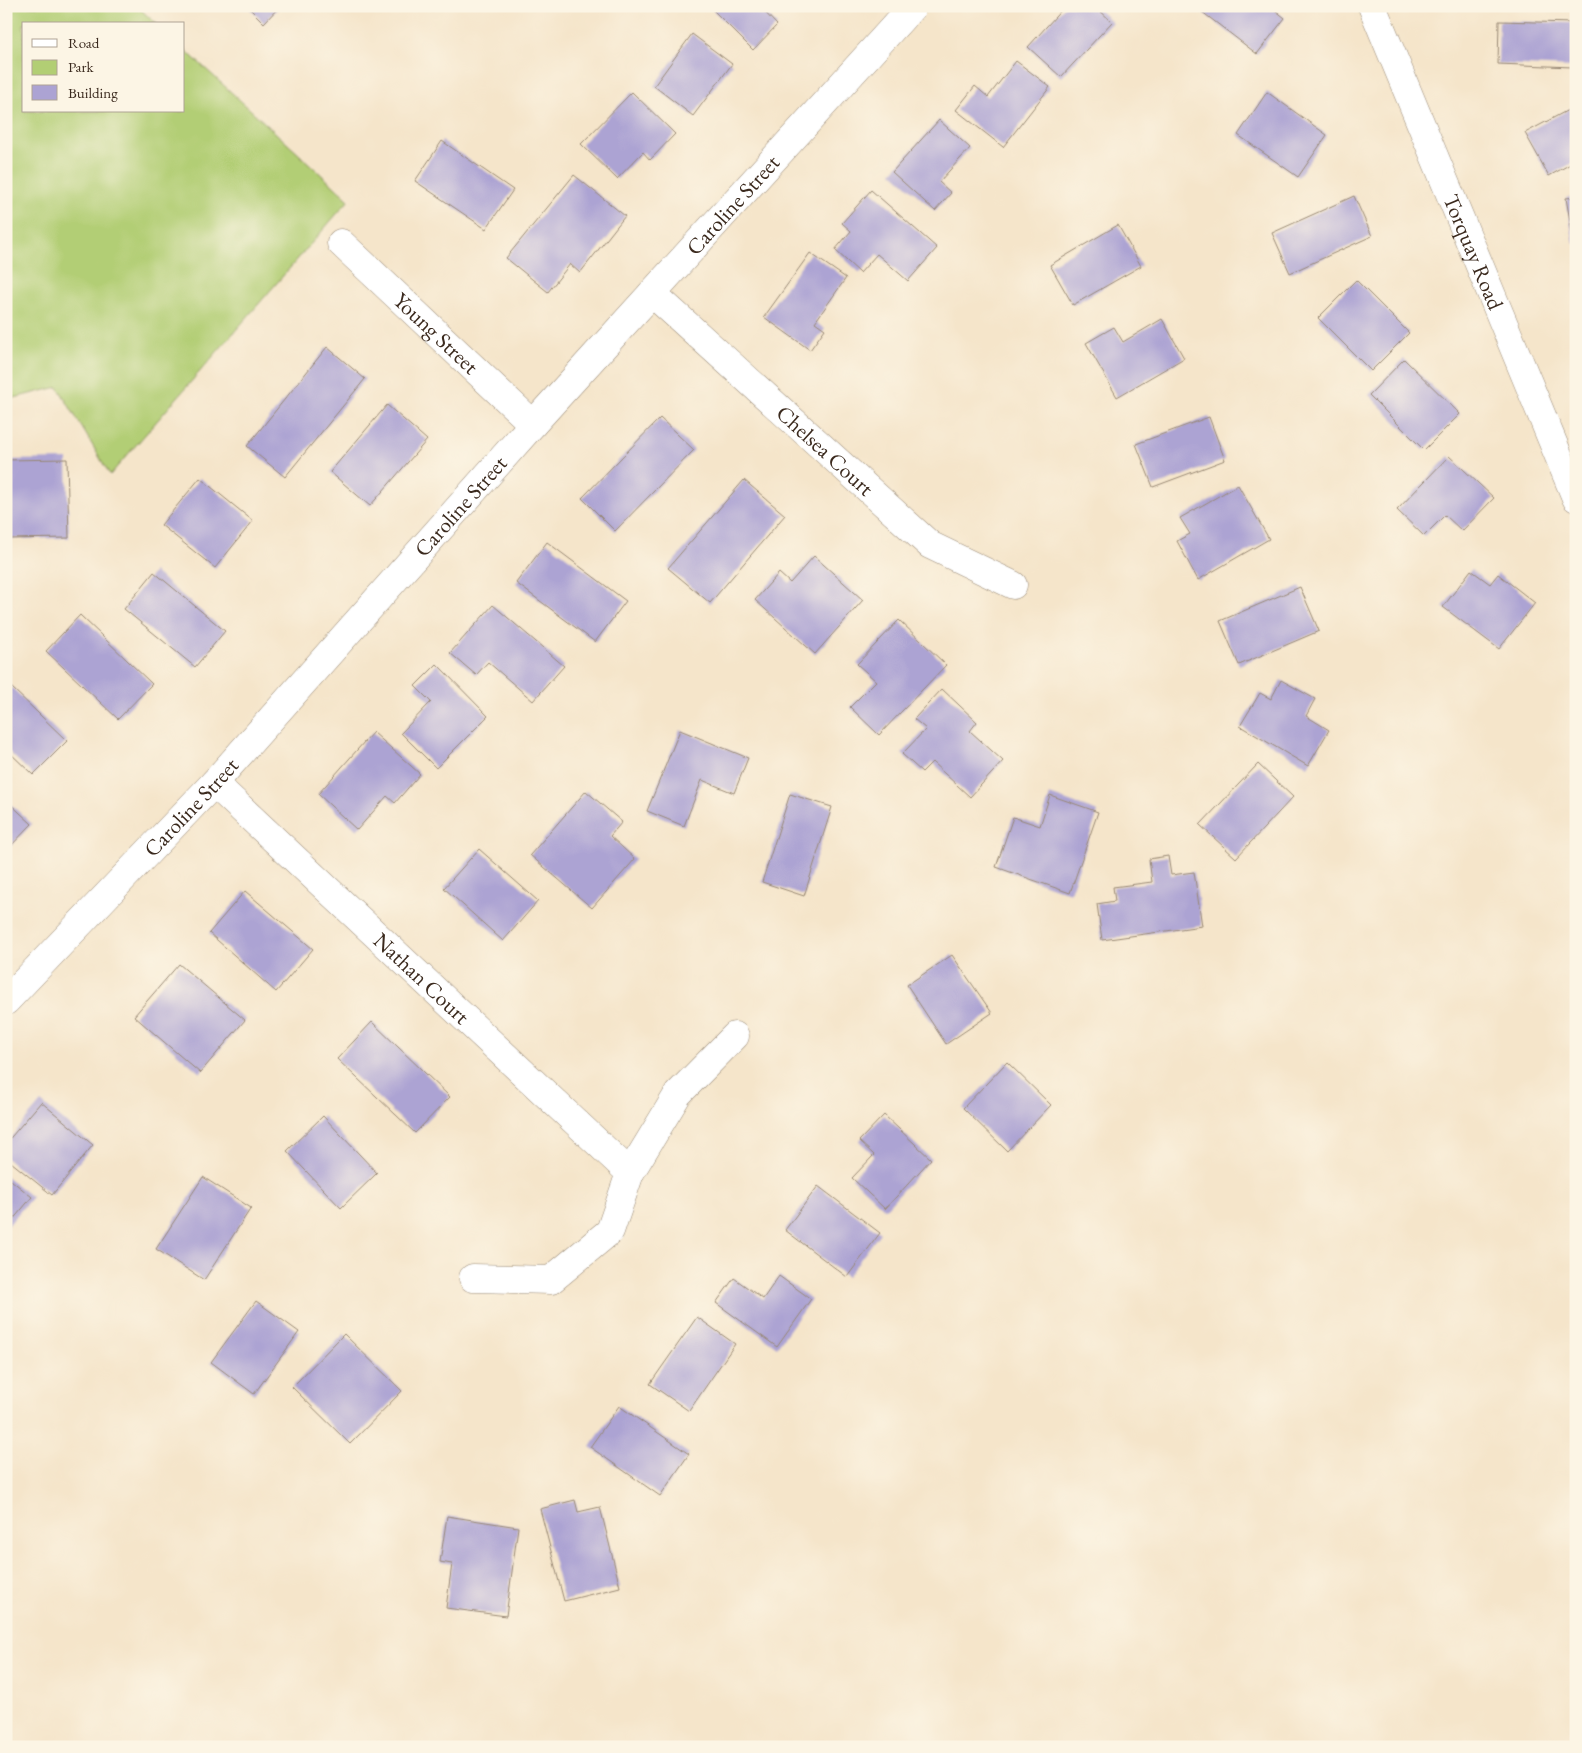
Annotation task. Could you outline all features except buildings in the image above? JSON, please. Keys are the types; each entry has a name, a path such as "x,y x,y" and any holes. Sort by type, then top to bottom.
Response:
{"street":[{"name":"Caroline Street","path":"6,1001 214,783 533,424 913,6"},
{"name":"Torquay Road","path":"1372,6 1576,498"},
{"name":"Young Street","path":"341,243 533,424"},
{"name":"Chelsea Court","path":"652,293 930,544 1013,585"},
{"name":"Nathan Court","path":"214,783 630,1173"},
{"path":"473,1278 552,1280 610,1232 630,1173 678,1094 735,1036"}],"green space":[{"path":"6,6 137,6 154,22 22,22 22,112 185,112 185,50 349,200 110,475 58,387 6,400"}]}
